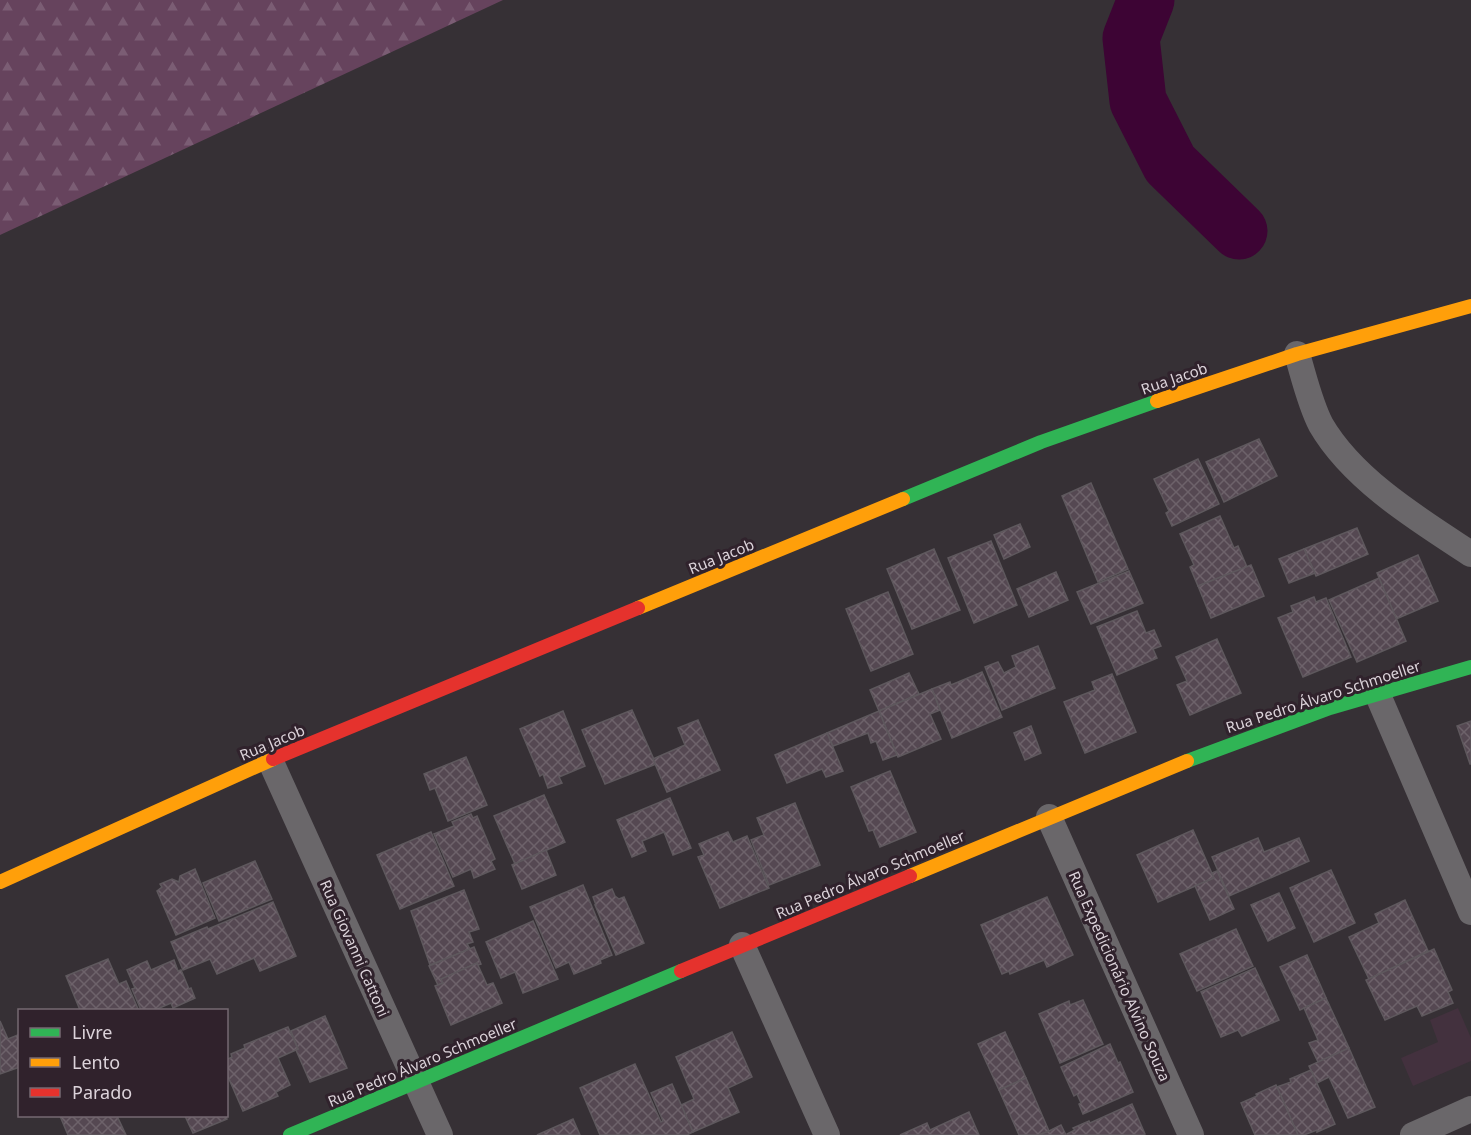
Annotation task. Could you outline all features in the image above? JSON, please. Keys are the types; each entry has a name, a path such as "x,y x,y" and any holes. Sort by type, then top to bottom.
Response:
{"street":[{"name":"Rua Jacob","path":"0,882 270,760 1041,442 1297,354 1471,306"},
{"path":"1297,354 1308,392 1321,424 1340,452 1378,489 1471,554"},
{"name":"Rua Pedro Álvaro Schmoeller","path":"290,1135 1224,746 1377,693 1471,667"},
{"path":"1377,693 1471,912"},
{"name":"Rua Giovanni Cattoni","path":"270,760 440,1135"},
{"name":"Rua Expedicionário Alvino Souza","path":"1049,817 1191,1135"},
{"path":"742,945 827,1135"},
{"path":"1413,1135 1471,1109"}],"shaded area":[{"path":"1458,1008 1471,1038 1471,1061 1413,1086 1401,1058 1438,1042 1430,1020"}],"green space":[{"path":"0,0 503,0 0,235"}],"building":[{"path":"1259,439 1277,476 1224,502 1206,462"},
{"path":"1198,459 1219,504 1172,526 1166,513 1169,511 1154,479"},
{"path":"1091,483 1128,569 1098,582 1062,496"},
{"path":"1220,516 1234,548 1238,546 1247,567 1198,586 1190,567 1194,565 1180,534"},
{"path":"1020,524 1030,547 1004,559 994,535"},
{"path":"1357,528 1368,554 1316,576 1304,549"},
{"path":"991,541 1017,605 974,623 948,558"},
{"path":"934,549 960,610 912,629 887,569"},
{"path":"1304,549 1315,573 1289,583 1279,559"},
{"path":"1418,555 1438,601 1396,619 1377,573"},
{"path":"1251,565 1264,596 1211,618 1198,586"},
{"path":"1129,571 1143,603 1091,624 1077,592"},
{"path":"1056,572 1068,600 1029,617 1017,589"},
{"path":"1379,578 1406,641 1357,662 1329,600"},
{"path":"888,592 913,654 871,671 846,609"},
{"path":"1314,597 1316,602 1326,598 1351,657 1303,677 1278,618 1293,612 1291,606"},
{"path":"1137,611 1146,633 1154,630 1161,646 1153,649 1157,658 1117,675 1097,627"},
{"path":"1217,639 1241,693 1190,715 1177,685 1187,681 1176,657"},
{"path":"1038,646 1055,688 1002,710 985,667 998,662 1004,673 1016,667 1012,656"},
{"path":"982,672 1002,717 952,738 932,689 950,682 951,685"},
{"path":"909,673 919,694 879,711 870,690"},
{"path":"1112,674 1136,732 1085,753 1064,702 1095,690 1092,682"},
{"path":"932,689 940,710 930,714 941,739 898,757 879,711"},
{"path":"632,710 656,764 605,784 582,730"},
{"path":"563,711 585,766 559,777 562,783 548,788 543,774 540,776 520,729"},
{"path":"879,711 897,755 883,760 876,741 871,743 868,733 833,746 827,733"},
{"path":"698,720 720,770 667,792 653,759 685,745 678,728"},
{"path":"1471,721 1471,764 1470,764 1457,726"},
{"path":"1031,726 1041,753 1025,760 1014,733"},
{"path":"827,733 843,771 826,777 822,769 787,783 775,755"},
{"path":"466,757 487,805 448,821 435,788 430,790 424,774"},
{"path":"890,771 916,832 880,847 873,830 869,831 851,787"},
{"path":"544,795 565,842 515,864 494,816"},
{"path":"670,798 691,848 673,855 664,832 642,841 646,851 632,857 617,820"},
{"path":"795,803 820,865 769,885 751,840 764,835 757,818"},
{"path":"471,814 473,818 477,816 495,859 491,861 495,869 474,878 471,869 453,877 434,834 454,826 452,822"},
{"path":"1193,830 1214,878 1158,902 1137,855"},
{"path":"431,832 454,886 400,909 377,855"},
{"path":"728,832 733,842 747,836 769,888 720,908 698,857 704,855 699,844"},
{"path":"1258,838 1264,852 1299,838 1309,861 1229,896 1212,857"},
{"path":"546,850 556,875 522,889 512,865"},
{"path":"255,861 272,899 219,921 203,883"},
{"path":"195,869 215,918 176,935 157,891 162,887 160,884 172,879 179,882 180,876"},
{"path":"1331,870 1355,923 1314,942 1290,888"},
{"path":"1217,871 1234,909 1210,920 1195,886 1214,878 1212,873"},
{"path":"583,885 612,955 600,960 601,963 574,974 569,962 556,968 530,907"},
{"path":"612,889 619,899 624,897 644,943 616,955 593,897"},
{"path":"464,890 479,929 469,932 473,942 467,944 470,949 430,965 411,911"},
{"path":"1279,893 1295,928 1268,941 1251,905"},
{"path":"1047,897 1073,955 1047,967 1044,960 1010,974 1009,971 1002,974 981,925"},
{"path":"1405,900 1428,951 1369,979 1349,937 1379,923 1375,914"},
{"path":"273,902 296,956 260,971 254,958 217,974 210,959 183,970 171,942"},
{"path":"533,921 558,979 523,993 515,972 501,978 486,942"},
{"path":"1236,929 1253,966 1197,991 1180,954"},
{"path":"474,947 481,964 477,963 441,979 443,983 438,985 429,966"},
{"path":"1434,949 1452,990 1448,992 1453,1003 1422,1016 1417,1006 1385,1020 1366,980"},
{"path":"1307,955 1326,998 1300,1010 1280,967"},
{"path":"108,959 119,984 126,981 138,1009 80,1009 66,976"},
{"path":"174,960 178,971 181,970 195,998 173,1008 171,1003 157,1009 141,1009 127,970 147,961 151,970"},
{"path":"477,963 487,985 493,983 502,1003 451,1025 435,986 443,983 441,979"},
{"path":"1255,968 1279,1020 1242,1036 1238,1030 1221,1037 1201,992"},
{"path":"1326,998 1349,1048 1318,1062 1309,1043 1318,1040 1304,1008"},
{"path":"1083,1000 1103,1044 1060,1063 1039,1014 1069,1001 1070,1005"},
{"path":"325,1016 347,1068 310,1082 296,1050 298,1049 291,1031"},
{"path":"0,1021 8,1039 18,1035 18,1068 0,1074"},
{"path":"288,1027 298,1049 278,1058 290,1085 276,1092 278,1096 243,1111 228,1077 228,1059 232,1057 231,1054 245,1048 244,1045"},
{"path":"732,1032 752,1077 728,1088 739,1112 693,1132 681,1105 694,1099 676,1057"},
{"path":"1005,1032 1026,1078 999,1090 978,1044"},
{"path":"1110,1044 1133,1092 1083,1114 1077,1094 1074,1096 1061,1067"},
{"path":"1349,1048 1375,1107 1348,1118 1329,1077 1317,1083 1309,1066"},
{"path":"635,1064 661,1122 663,1121 651,1093 672,1084 693,1132 687,1135 600,1135 580,1088"},
{"path":"1311,1070 1335,1124 1317,1132 1317,1130 1298,1135 1277,1087"},
{"path":"1026,1078 1049,1131 1039,1135 1019,1135 999,1090"},
{"path":"1276,1085 1298,1135 1255,1135 1241,1103"},
{"path":"1132,1104 1145,1134 1067,1135 1075,1130 1073,1128"},
{"path":"969,1112 979,1135 900,1135 927,1123 930,1130"},
{"path":"60,1117 117,1117 126,1135 68,1135"},
{"path":"185,1117 226,1117 227,1119 193,1133"},
{"path":"573,1119 580,1135 537,1135"},
{"path":"1061,1125 1066,1135 1039,1135 1049,1131"}],"waterway":[{"path":"1146,0 1131,38 1138,101 1170,164 1239,231"}],"traffic: fast":[{"path":"903,499 1041,442 1157,401"},
{"path":"1187,761 1330,708 1471,667"},
{"path":"290,1135 681,971"}],"traffic: slow":[{"path":"1157,401 1297,354 1471,306"},
{"path":"638,608 903,499"},
{"path":"0,882 273,759"},
{"path":"910,876 1187,761"}],"traffic: jam":[{"path":"273,759 638,608"},
{"path":"681,971 910,876"}]}
